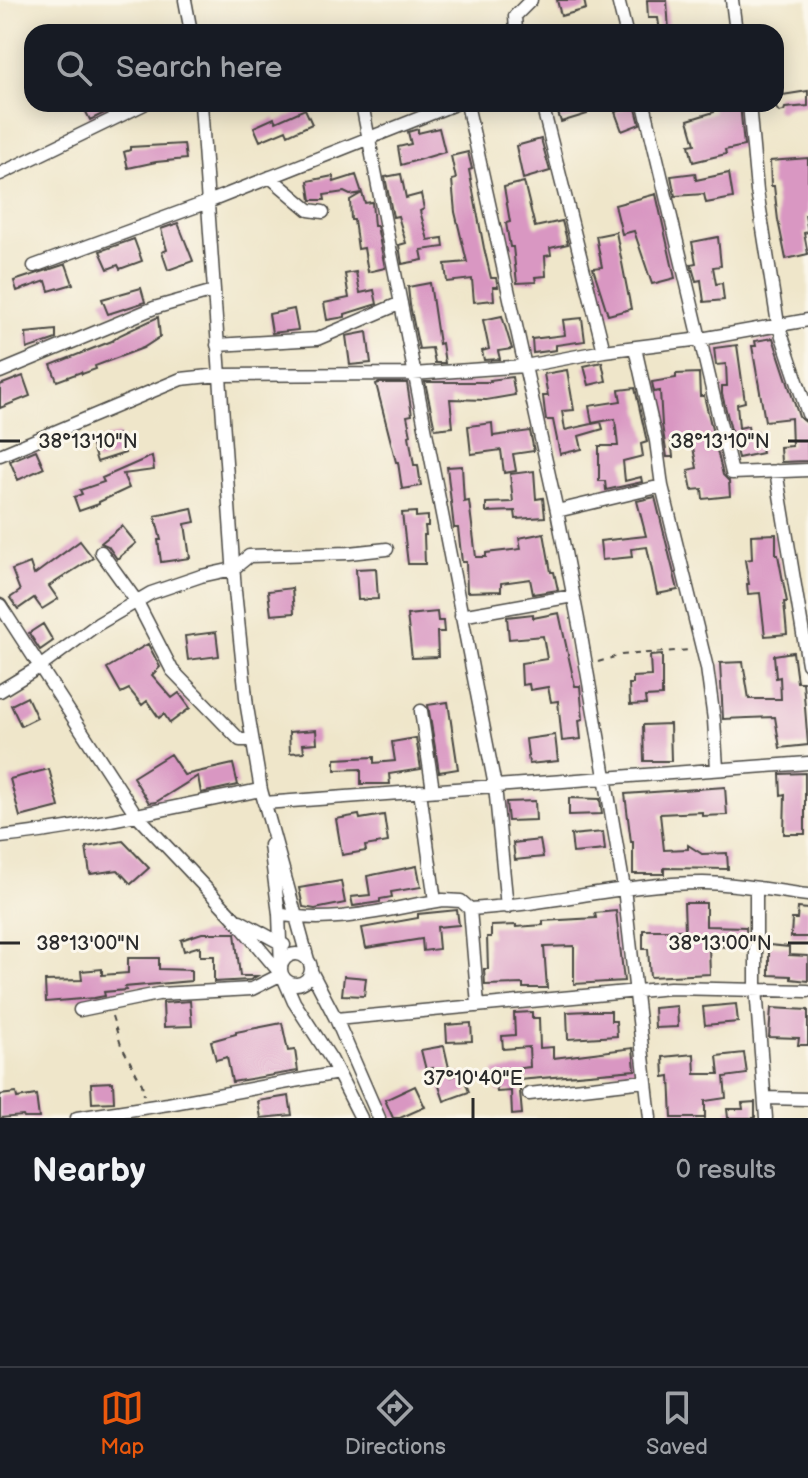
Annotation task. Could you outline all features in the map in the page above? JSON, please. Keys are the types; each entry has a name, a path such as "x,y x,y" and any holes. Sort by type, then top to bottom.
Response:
{"street":[{"path":"185,0 190,24"},
{"path":"516,24 515,16 531,0"},
{"path":"618,0 624,24"},
{"path":"732,0 735,24"},
{"path":"0,174 128,112"},
{"path":"202,112 233,569 252,740 279,914 282,974 294,1002 338,1073 361,1118"},
{"path":"363,112 495,786 507,907"},
{"path":"34,266 208,202 435,112"},
{"path":"469,112 557,511 606,777 624,888 650,1118"},
{"path":"544,112 604,351"},
{"path":"646,112 732,473 808,470"},
{"path":"750,112 757,191 778,324 808,414"},
{"path":"270,177 309,210 323,212"},
{"path":"0,372 154,308 214,291"},
{"path":"217,345 317,339 401,303"},
{"path":"0,455 181,379 219,375 413,374 525,366 808,320"},
{"path":"635,348 656,441 662,486 703,649 714,720 717,768"},
{"path":"776,471 808,664"},
{"path":"557,511 662,486"},
{"path":"0,691 41,666 98,624 151,593 233,569 249,556 387,549"},
{"path":"101,552 137,602 172,670 240,740 252,740"},
{"path":"461,616 573,596"},
{"path":"0,605 135,813 282,974 294,985 300,984 305,981 306,962 298,918 262,796"},
{"path":"421,711 435,901"},
{"path":"0,837 63,830 135,813 262,796 427,791 808,763"},
{"path":"470,909 507,907 624,888 705,883 808,895"},
{"path":"756,889 756,988 766,1118"},
{"path":"279,914 298,918 337,917 435,901 461,901 470,909 478,1005"},
{"path":"234,918 279,941 306,962 336,1019 379,1118"},
{"path":"80,1010 158,994 252,989 282,974 287,958 306,962"},
{"path":"336,1019 424,1013 634,990 756,988 808,991"},
{"path":"77,1118 338,1073"},
{"path":"529,1094 645,1081"},
{"path":"765,1098 808,1099"}],"path":[{"path":"586,666 621,655 703,649"},
{"path":"106,1004 121,1045 142,1084 145,1108"}],"building":[{"path":"557,0 584,0 586,9 561,16"},
{"path":"647,0 667,0 668,24 659,24 658,18 648,18"},
{"path":"808,91 808,106 785,108 784,111 784,95"},
{"path":"86,112 106,112 90,120"},
{"path":"298,112 306,112 312,124 288,135 286,130 260,141 254,127 274,118 276,122"},
{"path":"558,112 586,112 587,114 561,122"},
{"path":"615,112 637,112 640,124 622,131"},
{"path":"714,112 741,112 744,146 693,162 689,145 695,144 688,120"},
{"path":"439,128 445,152 401,165 398,147 411,144 408,132"},
{"path":"541,139 550,171 523,179 516,146"},
{"path":"184,144 186,159 128,168 124,152 130,147"},
{"path":"468,152 484,248 491,278 496,278 498,287 493,287 494,300 474,302 472,279 447,282 445,264 467,262 455,212 452,180 456,179 451,156"},
{"path":"808,158 808,215 805,215 808,232 804,233 808,254 786,259 774,186 771,186 770,161"},
{"path":"695,173 696,180 729,173 733,198 706,203 704,194 675,196 671,176"},
{"path":"401,174 406,198 421,194 424,209 420,211 428,240 443,238 444,247 421,250 423,260 402,264 399,245 406,243 398,216 393,217 385,177"},
{"path":"356,175 362,193 350,195 344,192 324,195 325,200 311,200 308,181 333,176 334,182"},
{"path":"524,182 535,227 562,221 568,244 550,248 551,255 545,256 546,276 535,277 536,282 517,283 513,247 510,247 506,223 510,222 504,187"},
{"path":"362,193 365,203 372,202 374,226 377,226 385,268 368,272 364,248 358,249 354,220 351,220 350,200"},
{"path":"656,194 675,278 652,284 634,231 622,234 615,205"},
{"path":"178,223 193,261 168,270 162,252 167,250 161,229"},
{"path":"616,232 631,309 608,315 593,268 602,267 596,236"},
{"path":"718,237 721,266 713,267 716,284 722,283 724,300 704,302 701,280 696,281 691,264 696,263 692,242"},
{"path":"134,239 142,261 120,269 118,265 108,269 100,251"},
{"path":"66,264 73,284 49,291 46,281 17,291 14,281"},
{"path":"356,272 360,293 374,290 377,304 345,314 345,317 327,320 324,303 349,298 345,274"},
{"path":"430,283 445,363 435,363 432,348 419,349 410,305 408,287"},
{"path":"141,288 145,302 108,314 102,299"},
{"path":"294,309 298,330 272,333 269,314"},
{"path":"502,316 512,349 498,351 500,359 484,360 482,351 489,349 483,320"},
{"path":"158,317 160,337 143,348 95,366 96,369 57,381 51,365 112,341"},
{"path":"582,318 585,341 556,345 556,350 533,353 532,339 565,335 563,320"},
{"path":"56,330 56,339 27,349 26,333"},
{"path":"367,332 371,363 350,365 346,336"},
{"path":"773,338 799,417 807,423 808,461 781,462 780,447 792,446 791,418 765,421 752,346 756,346 755,341"},
{"path":"737,345 745,402 737,404 739,428 748,426 749,433 757,431 762,453 738,458 722,394 722,386 727,386 726,364 716,365 714,348"},
{"path":"602,362 606,381 589,385 584,366"},
{"path":"567,370 574,410 562,411 565,430 601,422 603,429 579,436 582,449 560,454 553,420 546,420 543,396 548,396 544,374"},
{"path":"699,373 700,396 704,396 723,475 729,481 730,496 703,499 702,489 692,490 688,470 697,468 691,437 671,439 673,457 667,457 660,391 654,392 652,382 676,378 676,374"},
{"path":"23,376 30,396 0,408 0,385"},
{"path":"512,377 515,395 486,400 450,399 453,427 435,429 425,382 491,382"},
{"path":"407,383 412,415 407,416 409,436 421,486 402,489 398,462 376,384"},
{"path":"635,388 647,442 641,444 643,456 623,461 625,481 641,477 642,482 606,490 605,481 599,481 599,446 618,446 615,419 592,423 589,406 621,401 619,390"},
{"path":"492,423 493,436 530,431 534,451 513,454 516,471 504,473 501,450 471,454 468,426"},
{"path":"118,434 125,453 97,462 91,443"},
{"path":"36,450 44,468 18,480 10,461"},
{"path":"152,456 154,470 123,474 129,488 79,511 74,497 82,494 80,490 104,482 102,478"},
{"path":"462,466 464,502 469,501 476,557 521,549 519,538 544,533 551,572 554,572 558,590 533,594 530,579 501,583 501,591 467,592 466,562 462,562 458,528 454,528 447,467"},
{"path":"534,471 536,499 543,498 545,517 516,519 515,511 486,512 486,503 513,502 510,474"},
{"path":"655,497 678,590 657,594 647,547 631,549 632,557 602,560 600,541 646,536 637,501"},
{"path":"192,508 195,522 185,524 190,558 161,562 158,540 161,540 155,516"},
{"path":"416,512 416,517 428,516 424,535 425,564 408,564 402,513"},
{"path":"122,526 136,543 117,559 108,546 101,543"},
{"path":"776,534 776,555 787,602 784,602 787,634 765,636 760,593 748,594 745,560 752,559 751,535"},
{"path":"80,541 93,558 49,586 58,599 42,609 34,598 18,609 10,598 20,591 12,570 30,563 34,575"},
{"path":"376,568 378,599 358,600 356,569"},
{"path":"292,588 294,613 271,615 268,591"},
{"path":"437,612 438,621 443,621 444,632 437,632 438,657 412,658 407,615"},
{"path":"559,613 575,686 580,686 583,719 579,720 581,739 562,741 558,701 551,702 548,687 530,690 529,684 522,685 521,663 547,659 543,636 509,639 507,617 533,614 533,618"},
{"path":"43,624 53,641 40,650 29,633"},
{"path":"216,632 219,656 188,660 185,636"},
{"path":"148,644 160,667 152,675 172,698 179,693 190,708 170,723 164,714 159,718 147,701 142,705 129,689 121,693 107,668"},
{"path":"793,652 797,682 803,682 808,745 780,748 775,717 723,719 720,663 743,662 749,699 781,699 780,677 776,678 774,655"},
{"path":"662,655 662,696 645,697 646,704 630,705 629,684 633,684 633,677 651,676 650,656"},
{"path":"27,697 37,718 21,726 11,705"},
{"path":"448,702 458,769 439,772 428,705"},
{"path":"670,724 671,761 644,761 643,725"},
{"path":"316,730 317,743 303,744 304,752 290,753 289,732"},
{"path":"555,735 558,761 529,764 526,739"},
{"path":"416,738 421,769 389,774 390,784 361,784 361,769 335,770 335,759 374,757 374,763 395,761 392,742"},
{"path":"170,754 184,775 233,764 238,785 201,793 198,776 156,802 149,803 133,777"},
{"path":"49,769 59,807 20,817 10,779"},
{"path":"805,773 805,834 784,834 785,794 781,795 780,774"},
{"path":"725,787 727,815 702,816 702,812 660,814 664,850 688,849 688,845 702,854 727,853 728,869 664,868 664,874 633,874 633,842 625,794"},
{"path":"569,798 600,799 602,814 569,815"},
{"path":"535,801 536,820 508,821 506,802"},
{"path":"359,815 360,819 384,815 388,842 365,846 366,851 342,855 336,819"},
{"path":"603,832 605,850 573,853 571,835"},
{"path":"540,840 543,857 515,860 513,843"},
{"path":"123,841 149,868 131,884 118,870 90,874 86,847"},
{"path":"417,866 421,887 391,892 392,897 380,899 380,902 353,906 351,897 370,895 367,876"},
{"path":"341,881 345,903 315,909 303,907 299,888"},
{"path":"684,903 706,903 706,926 746,927 747,946 709,947 710,974 650,977 648,949 643,949 643,930 685,930"},
{"path":"798,908 808,909 808,937 791,937 792,919 797,919"},
{"path":"457,910 459,925 437,927 439,949 423,951 422,939 366,948 362,928 418,918 418,914"},
{"path":"616,911 624,981 574,984 574,946 544,947 547,988 523,988 523,984 485,985 487,937 491,937 491,926 543,925 543,921 596,918 595,913"},
{"path":"202,933 235,933 240,976 257,976 250,980 214,982 214,956 200,956 200,946 184,951 181,940"},
{"path":"769,945 789,947 789,955 808,956 808,981 769,975"},
{"path":"128,958 159,958 159,969 191,970 191,981 125,987 126,990 104,992 105,996 46,1002 45,981 82,980 81,971 102,969 102,975 128,973"},
{"path":"344,976 366,978 364,996 342,995"},
{"path":"190,1001 192,1026 164,1027 163,1003"},
{"path":"736,1004 738,1022 705,1025 703,1007"},
{"path":"677,1006 678,1027 655,1028 654,1008"},
{"path":"771,1008 808,1010 808,1045 798,1045 799,1038 769,1037"},
{"path":"611,1011 611,1021 616,1021 617,1036 568,1039 567,1012"},
{"path":"532,1012 532,1018 539,1018 540,1048 553,1047 553,1058 633,1048 635,1070 519,1080 522,1114 512,1115 511,1091 497,1092 494,1071 530,1067 529,1047 503,1049 502,1036 515,1035 514,1013"},
{"path":"282,1023 288,1051 295,1050 298,1071 232,1082 227,1057 216,1060 211,1041 236,1032"},
{"path":"471,1023 472,1041 447,1042 446,1025"},
{"path":"444,1046 451,1077 462,1073 469,1092 444,1101 433,1068 426,1070 421,1050"},
{"path":"744,1053 747,1074 724,1077 726,1098 705,1101 705,1118 672,1118 670,1076 664,1077 663,1057 694,1054 695,1074 719,1074 717,1056"},
{"path":"113,1082 114,1102 92,1103 91,1083"},
{"path":"415,1086 425,1107 393,1118 385,1100"},
{"path":"16,1093 17,1098 36,1095 39,1118 0,1118 0,1095"},
{"path":"289,1096 292,1115 261,1118 258,1101"},
{"path":"755,1102 755,1118 728,1118 727,1109 743,1109 742,1103"}]}
